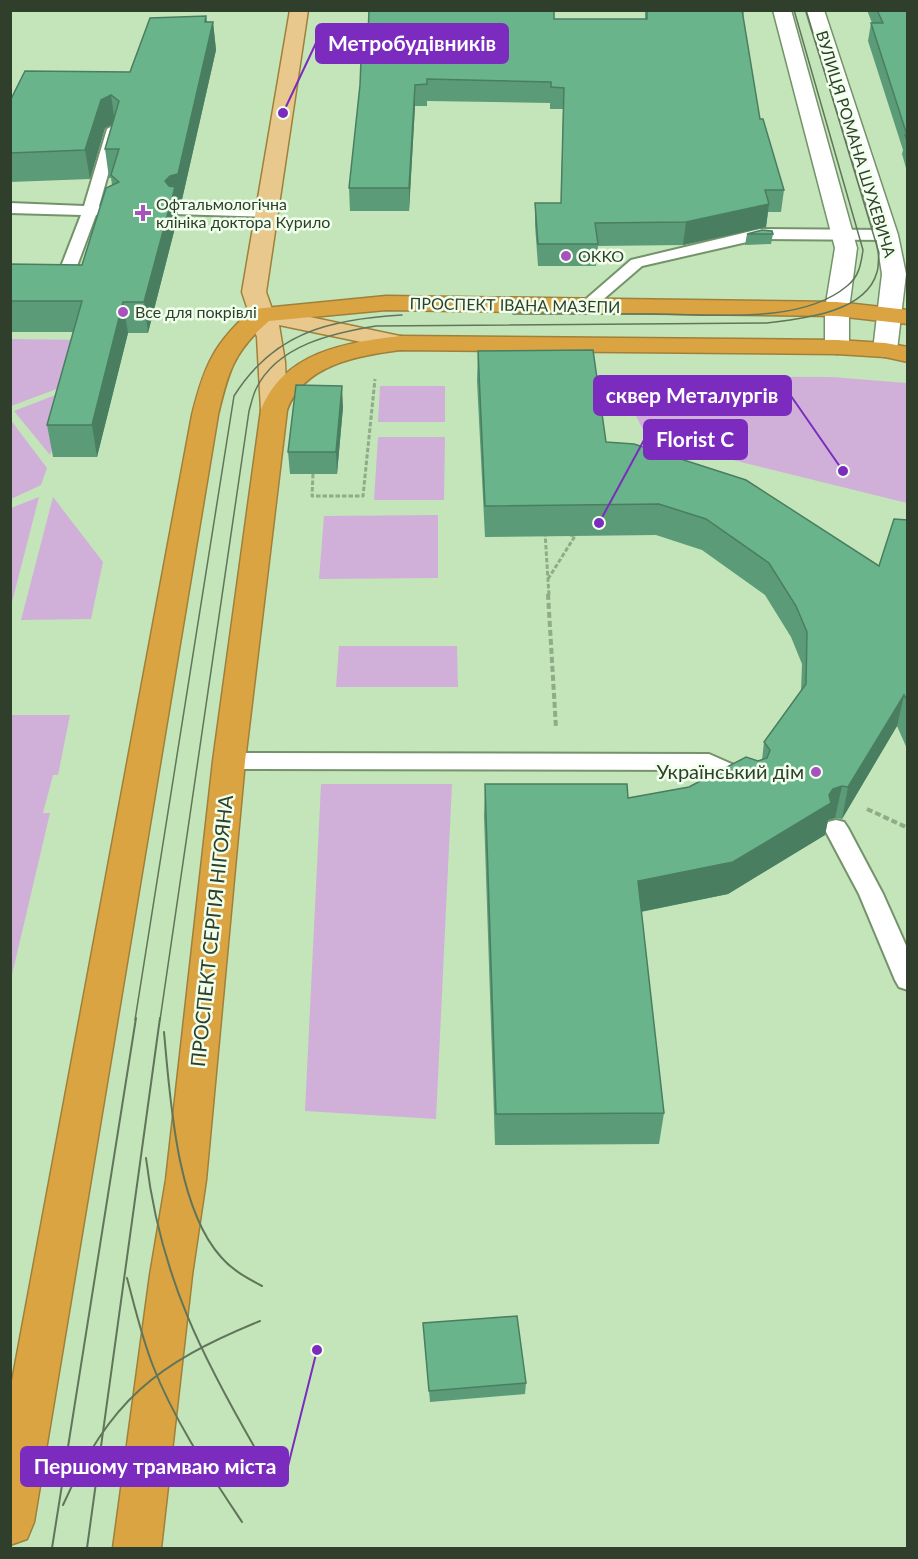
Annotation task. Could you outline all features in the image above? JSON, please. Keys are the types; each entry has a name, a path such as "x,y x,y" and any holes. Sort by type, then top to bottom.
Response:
{"highway":[{"name":"ПРОСПЕКТ ІВАНА МАЗЕПИ","path":"262,314 386,303 837,309 899,316"},
{"path":"10,1522 204,415 215,374 225,354 248,326 262,314"},
{"name":"ПРОСПЕКТ ІВАНА МАЗЕПИ","path":"273,410 283,389 303,371 331,357 364,348 400,343 837,347 896,352"},
{"name":"ПРОСПЕКТ СЕРГІЯ НІГОЯНА","path":"137,1548 171,1275 186,1180 229,761 273,410"}],"main road":[{"name":"ПРОСПЕКТ СЕРГІЯ НІГОЯНА","path":"273,410 271,351 254,292 298,10"},
{"name":"ПРОСПЕКТ ІВАНА МАЗЕПИ","path":"262,314 400,343"}],"street":[{"name":"ВУЛИЦЯ РОМАНА ШУХЕВИЧА","path":"782,10 844,234 846,248 837,309 837,347"},
{"name":"ВУЛИЦЯ РОМАНА ШУХЕВИЧА","path":"815,10 887,235 899,316 896,352"}],"lane":[{"path":"10,282 63,282 90,210 114,129"},
{"path":"10,208 113,211"},
{"path":"179,211 268,212"},
{"path":"586,306 638,263 760,234 887,235"},
{"path":"229,761 709,762 752,783"},
{"path":"836,828 871,894 908,980"}],"path":[{"path":"313,474 312,496 363,496 375,379 386,378"},
{"path":"536,528 548,528"},
{"path":"554,531 544,528 558,762"},
{"path":"547,579 575,536 565,534"},
{"path":"861,806 908,828"}],"shaded area":[{"path":"11,339 85,340 73,383 11,406"},
{"path":"628,376 832,377 907,383 907,503 648,439 636,416"},
{"path":"380,386 445,386 445,422 378,422"},
{"path":"71,389 50,455 14,411"},
{"path":"10,419 47,468 41,485 11,499"},
{"path":"378,437 445,437 444,500 374,500"},
{"path":"39,497 11,606 11,508"},
{"path":"53,497 103,562 91,619 21,620"},
{"path":"438,515 438,578 319,579 324,516"},
{"path":"339,646 457,646 458,687 336,687"},
{"path":"11,715 70,715 58,775 53,775 43,813 50,813 11,979"},
{"path":"321,784 452,784 436,1119 305,1111"}],"building":[{"path":"369,10 554,10 554,19 647,19 647,10 742,10 760,119 763,119 784,190 765,190 769,204 686,222 595,223 598,244 538,244 535,203 561,203 564,88 551,87 551,82 427,79 427,84 415,85 409,188 349,188 360,85 362,36 368,36"},
{"path":"877,10 908,10 908,143 871,23 883,23"},
{"path":"206,16 205,22 213,22 178,174 170,176 165,181 169,186 175,187 144,302 123,302 92,425 47,425 82,301 10,301 10,264 82,265 106,188 119,182 111,175 119,149 105,149 119,101 111,95 101,100 85,150 10,153 10,101 25,71 130,72 150,18"},
{"path":"762,230 772,231 773,234 747,234"},
{"name":"Український дім","path":"593,350 606,442 634,444 746,480 879,566 894,519 908,520 908,702 904,695 848,787 833,789 829,795 831,803 733,862 638,881 664,1113 496,1114 485,784 627,784 628,798 689,787 746,757 758,761 767,758 770,750 764,742 806,684 807,632 796,606 769,563 706,519 659,504 485,506 478,351"},
{"path":"296,385 342,386 336,452 288,452"},
{"path":"517,1316 526,1383 429,1391 423,1323"}],"tram line":[{"path":"513,314 755,315 806,307 828,298 854,279 859,270 863,250 794,10"},
{"path":"160,1020 249,411 255,391 265,374 292,352 308,344 325,337 376,326 767,323 814,316 846,305 860,297 871,286 877,272 879,253 806,10"},
{"path":"135,1020 234,396 250,374 267,357 286,343 306,333 351,320 402,315"},
{"path":"52,1548 136,1018"},
{"path":"103,1433 160,1018"},
{"path":"164,1032 178,1150 194,1210 206,1236 225,1262 262,1286"},
{"path":"146,1158 153,1201 173,1279 202,1348"},
{"path":"127,1278 145,1345 157,1376"},
{"path":"202,1348 260,1321"},
{"path":"157,1376 202,1348"},
{"path":"202,1348 262,1460"},
{"path":"103,1433 118,1412 157,1376"},
{"path":"157,1376 193,1446 242,1522"},
{"path":"63,1505 103,1433"},
{"path":"87,1548 103,1433"}],"place":[{"name":"Метробудівників","path":"283,113"},
{"name":"Офтальмологічна клініка доктора Курило","path":"143,213"},
{"name":"OKKO","path":"566,256"},
{"name":"Все для покрівлі","path":"123,312"},
{"name":"сквер Металургів","path":"843,471"},
{"name":"Florist C","path":"599,523"},
{"name":"Український дім","path":"816,772"},
{"name":"Першому трамваю міста","path":"317,1350"}]}
